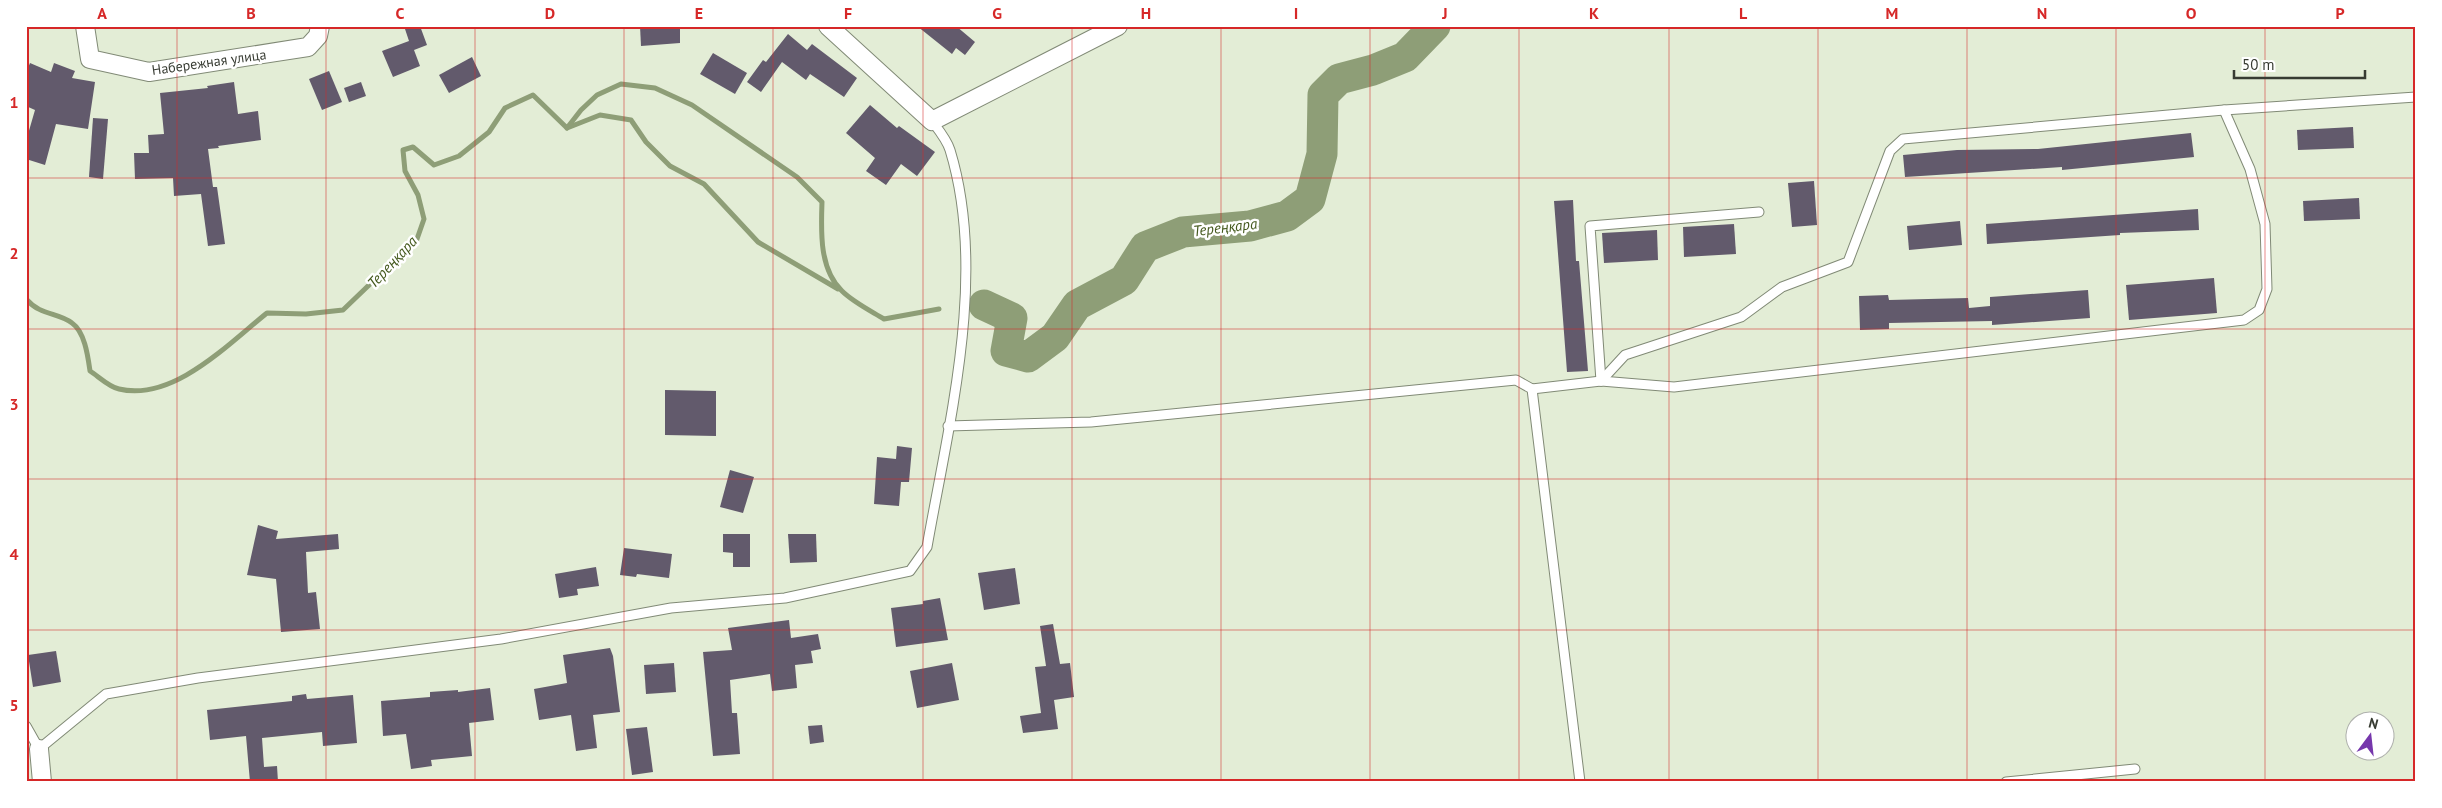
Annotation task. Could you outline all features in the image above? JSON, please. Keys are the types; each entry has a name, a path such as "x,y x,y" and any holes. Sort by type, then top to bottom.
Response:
{"street":[{"name":"Набережная улица","path":"85,26 90,59 149,72 308,47 318,36 320,26"},
{"path":"828,26 932,120 1118,26"},
{"path":"39,749 42,782"}],"lane":[{"path":"1600,381 1625,355 1740,317 1782,287 1848,262 1890,151 1903,139 2224,110 2416,97"},
{"path":"948,426 1091,422 1516,380 1532,389 1600,381 1674,387 2244,320 2259,310 2267,289 2265,224 2250,169 2224,110"},
{"path":"26,726 39,749 106,694 198,678 501,639 671,608 785,598 910,570 927,547 963,346 966,282 963,219 949,148 932,120"},
{"path":"1600,381 1590,226 1758,212"},
{"path":"1532,389 1580,782"},
{"path":"2006,782 2135,769"}],"building":[{"path":"412,26 420,26 427,45 414,50 420,66 393,77 382,51 409,41 405,29"},
{"path":"640,26 680,26 680,43 641,46"},
{"path":"917,26 956,26 975,42 965,55 956,48 952,54"},
{"path":"788,34 807,50 812,44 857,78 844,97 810,74 806,80 782,62 761,92 747,82 763,60 766,62"},
{"path":"713,53 747,73 735,94 700,74"},
{"path":"472,57 481,76 449,93 439,75"},
{"path":"30,63 51,72 54,63 75,71 72,78 95,82 88,129 56,124 45,165 26,159 26,141 35,110 26,106 26,73"},
{"path":"329,71 342,102 322,110 309,79"},
{"path":"234,82 238,114 258,111 261,140 208,149 213,187 217,187 225,244 208,246 201,194 174,196 173,178 135,179 134,153 149,153 148,135 164,134 160,93 208,88 207,86"},
{"path":"361,82 366,96 349,102 344,88"},
{"path":"870,105 897,128 899,126 935,152 917,176 901,164 886,185 866,171 875,158 846,133"},
{"path":"93,118 108,119 103,179 89,177"},
{"path":"2353,127 2354,148 2298,150 2297,130"},
{"path":"2191,133 2194,157 2062,170 2062,167 1905,177 1903,155 1957,150 2038,149"},
{"path":"1814,181 1817,225 1792,227 1788,183"},
{"path":"2359,198 2360,219 2304,221 2303,201"},
{"path":"1573,200 1576,261 1579,261 1588,371 1567,372 1554,201"},
{"path":"2198,209 2199,230 2120,233 2120,235 1987,244 1986,224"},
{"path":"1960,221 1962,245 1909,250 1907,226"},
{"path":"1734,224 1736,254 1684,257 1683,227"},
{"path":"1657,230 1658,260 1604,263 1602,233"},
{"path":"2214,278 2217,313 2129,320 2126,285"},
{"path":"2088,290 2090,318 1992,325 1992,321 1889,323 1889,329 1860,330 1859,296 1888,295 1889,300 1968,298 1969,308 1990,306 1990,297"},
{"path":"665,390 716,391 716,436 665,435"},
{"path":"897,446 912,448 909,482 901,482 899,506 874,504 877,457 896,459"},
{"path":"730,470 754,477 743,513 720,507"},
{"path":"258,525 278,531 276,539 338,534 339,549 306,552 308,593 316,592 320,629 281,632 276,579 247,575"},
{"path":"723,534 750,534 750,567 733,567 733,553 723,552"},
{"path":"788,534 816,534 817,562 790,563"},
{"path":"624,548 672,554 669,578 637,574 636,577 620,575"},
{"path":"596,567 599,586 577,589 578,595 559,598 555,574"},
{"path":"1015,568 1020,604 984,610 978,573"},
{"path":"940,598 948,640 896,647 891,608 923,604 923,601"},
{"path":"789,620 791,638 818,634 821,649 811,651 813,663 795,665 797,688 772,691 770,674 730,680 732,713 737,713 740,754 713,756 703,652 732,650 728,628"},
{"path":"1053,624 1060,664 1070,663 1074,697 1054,700 1058,729 1023,733 1020,716 1041,713 1035,667 1046,666 1040,626"},
{"path":"610,648 613,656 620,712 593,715 597,748 576,751 571,715 539,720 534,689 567,683 563,655"},
{"path":"56,651 61,682 33,687 28,655"},
{"path":"674,663 676,692 646,694 644,665"},
{"path":"952,663 959,700 917,708 910,671"},
{"path":"490,688 494,720 469,723 472,756 431,760 432,766 411,769 406,734 383,736 381,701 430,697 430,692 458,690 458,692"},
{"path":"306,694 307,699 353,695 357,743 323,746 322,732 262,738 264,767 277,766 278,782 250,782 246,736 210,740 207,710 292,701 292,696"},
{"path":"822,725 824,742 810,744 808,726"},
{"path":"647,727 653,772 632,775 626,729"}],"waterway":[{"name":"Тереңқара","path":"984,305 1012,318 1006,351 1028,357 1055,337 1077,305 1124,280 1145,247 1183,232 1250,226 1287,216 1310,199 1322,154 1323,95 1339,79 1373,70 1405,57 1435,26"},
{"name":"Тереңқара","path":"26,299 37,308 61,317 76,327 83,338 90,371 108,384 119,389 139,391 159,387 199,368 267,313 306,314 343,310 417,239 424,219 418,195 405,171 403,150 413,147 434,165 459,156 489,132 505,108 533,95 567,128 581,110 597,95 621,84 655,88 692,105 797,177 822,202 821,225 825,261 834,282 851,299 884,319 939,309"},
{"path":"567,128 600,115 631,120 646,142 670,166 704,184 758,242 838,289"}]}
